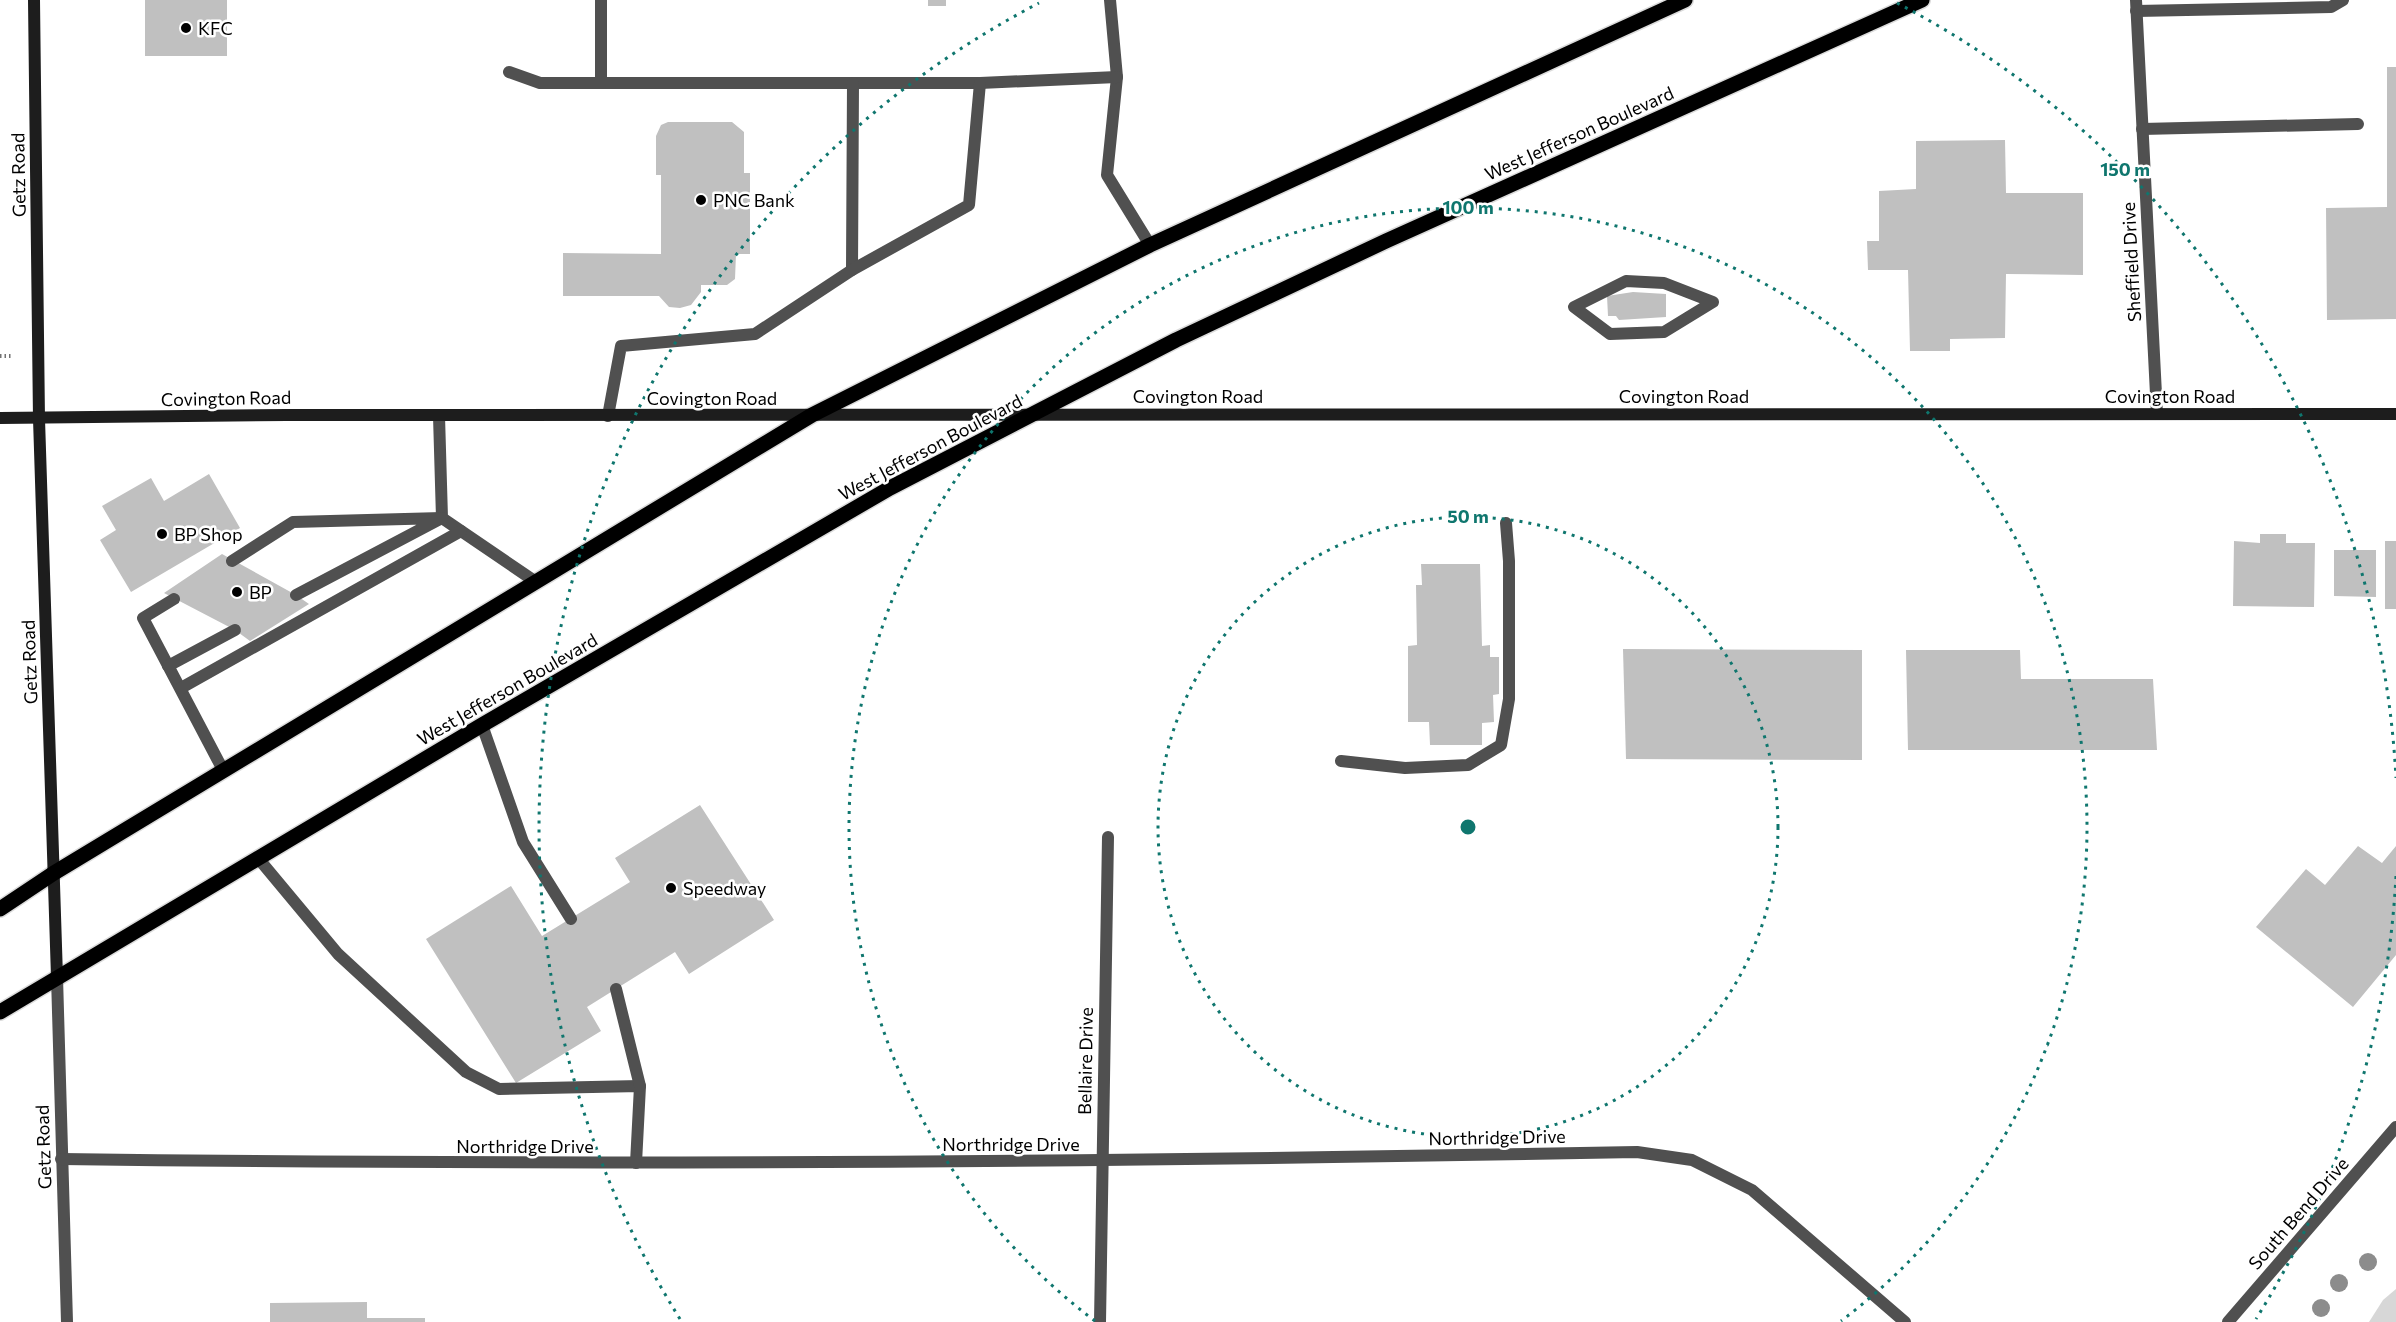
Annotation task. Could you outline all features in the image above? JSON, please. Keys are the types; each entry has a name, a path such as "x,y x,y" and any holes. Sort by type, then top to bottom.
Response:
{"main road":[{"name":"Getz Road","path":"34,0 39,419 57,977"},
{"path":"0,909 54,873 223,770 812,415 1150,245 1685,0"},
{"name":"West Jefferson Boulevard","path":"0,1012 482,725 890,488 1176,340 1386,241 1922,0"},
{"name":"Covington Road","path":"0,418 2396,414"}],"street":[{"path":"601,0 601,83"},
{"path":"1110,0 1117,77 1107,175 1150,245"},
{"path":"2136,6 2331,7 2343,0"},
{"name":"Sheffield Drive","path":"2136,6 2157,414"},
{"path":"509,72 540,83 980,82 1117,77"},
{"path":"852,270 853,82"},
{"path":"608,416 621,346 755,334 852,270 969,205 980,82"},
{"path":"2142,129 2358,124"},
{"path":"1626,281 1664,283 1713,302 1664,332 1610,334 1574,307 1626,281"},
{"path":"439,416 442,518"},
{"path":"232,561 294,522 442,518 536,582"},
{"path":"296,595 442,518"},
{"path":"1341,761 1405,768 1468,765 1502,745 1509,699 1509,561 1506,523"},
{"path":"181,688 461,531"},
{"path":"174,599 142,618 223,770"},
{"path":"168,666 235,630"},
{"path":"482,725 523,842 571,919"},
{"name":"Bellaire Drive","path":"1100,1322 1108,837"},
{"path":"258,858 338,954 466,1072 499,1089 640,1086"},
{"name":"Getz Road","path":"57,977 67,1322"},
{"path":"616,989 640,1086 636,1163"},
{"name":"South Bend Drive","path":"2228,1322 2396,1127"},
{"name":"Northridge Drive","path":"61,1159 636,1163 1101,1162 1637,1152 1692,1160 1752,1190 1905,1322"}],"shaded area":[{"path":"2396,1289 2396,1322 2369,1322 2383,1300"}],"building":[{"name":"KFC","path":"145,0 227,0 227,56 145,56"},
{"path":"928,0 946,0 946,6 928,6"},
{"path":"2387,67 2396,67 2396,319 2327,320 2326,208 2387,207"},
{"path":"668,122 732,122 744,132 744,173 750,173 750,254 736,254 735,279 727,285 701,285 701,292 691,305 680,308 669,307 659,296 563,296 563,253 661,254 661,175 656,175 656,136 661,125"},
{"path":"2005,140 2006,193 2083,193 2083,275 2006,274 2005,338 1950,339 1950,351 1910,351 1908,270 1868,270 1867,241 1879,241 1879,191 1916,189 1916,141"},
{"path":"1633,292 1666,294 1666,317 1619,320 1616,316 1608,316 1607,296"},
{"path":"209,474 240,528 131,592 100,540 116,530 102,506 151,478 164,501"},
{"path":"2260,534 2286,534 2286,543 2315,543 2314,607 2233,606 2234,541 2260,543"},
{"path":"2385,541 2396,541 2396,609 2385,609"},
{"path":"2334,550 2376,550 2376,597 2334,596"},
{"path":"222,554 309,604 250,641 235,630 164,593"},
{"path":"1421,564 1480,564 1482,646 1490,645 1490,657 1499,657 1499,694 1493,695 1494,722 1482,723 1482,745 1430,745 1429,722 1408,722 1408,646 1417,645 1416,585 1422,585"},
{"path":"1623,649 1862,650 1862,760 1626,759"},
{"path":"1906,650 2020,650 2021,679 2153,679 2157,750 1908,750"},
{"path":"700,805 774,920 689,974 675,952 587,1007 601,1031 516,1083 426,939 511,886 542,936 630,882 615,858"},
{"path":"2358,846 2382,863 2396,846 2396,955 2353,1007 2256,927 2306,869 2325,885"},
{"path":"367,1302 367,1318 425,1318 425,1322 270,1322 270,1303"}],"place":[{"name":"KFC","path":"186,28"},
{"name":"PNC Bank","path":"701,200"},
{"name":"BP Shop","path":"162,534"},
{"name":"BP","path":"237,592"},
{"name":"Speedway","path":"671,888"}]}
